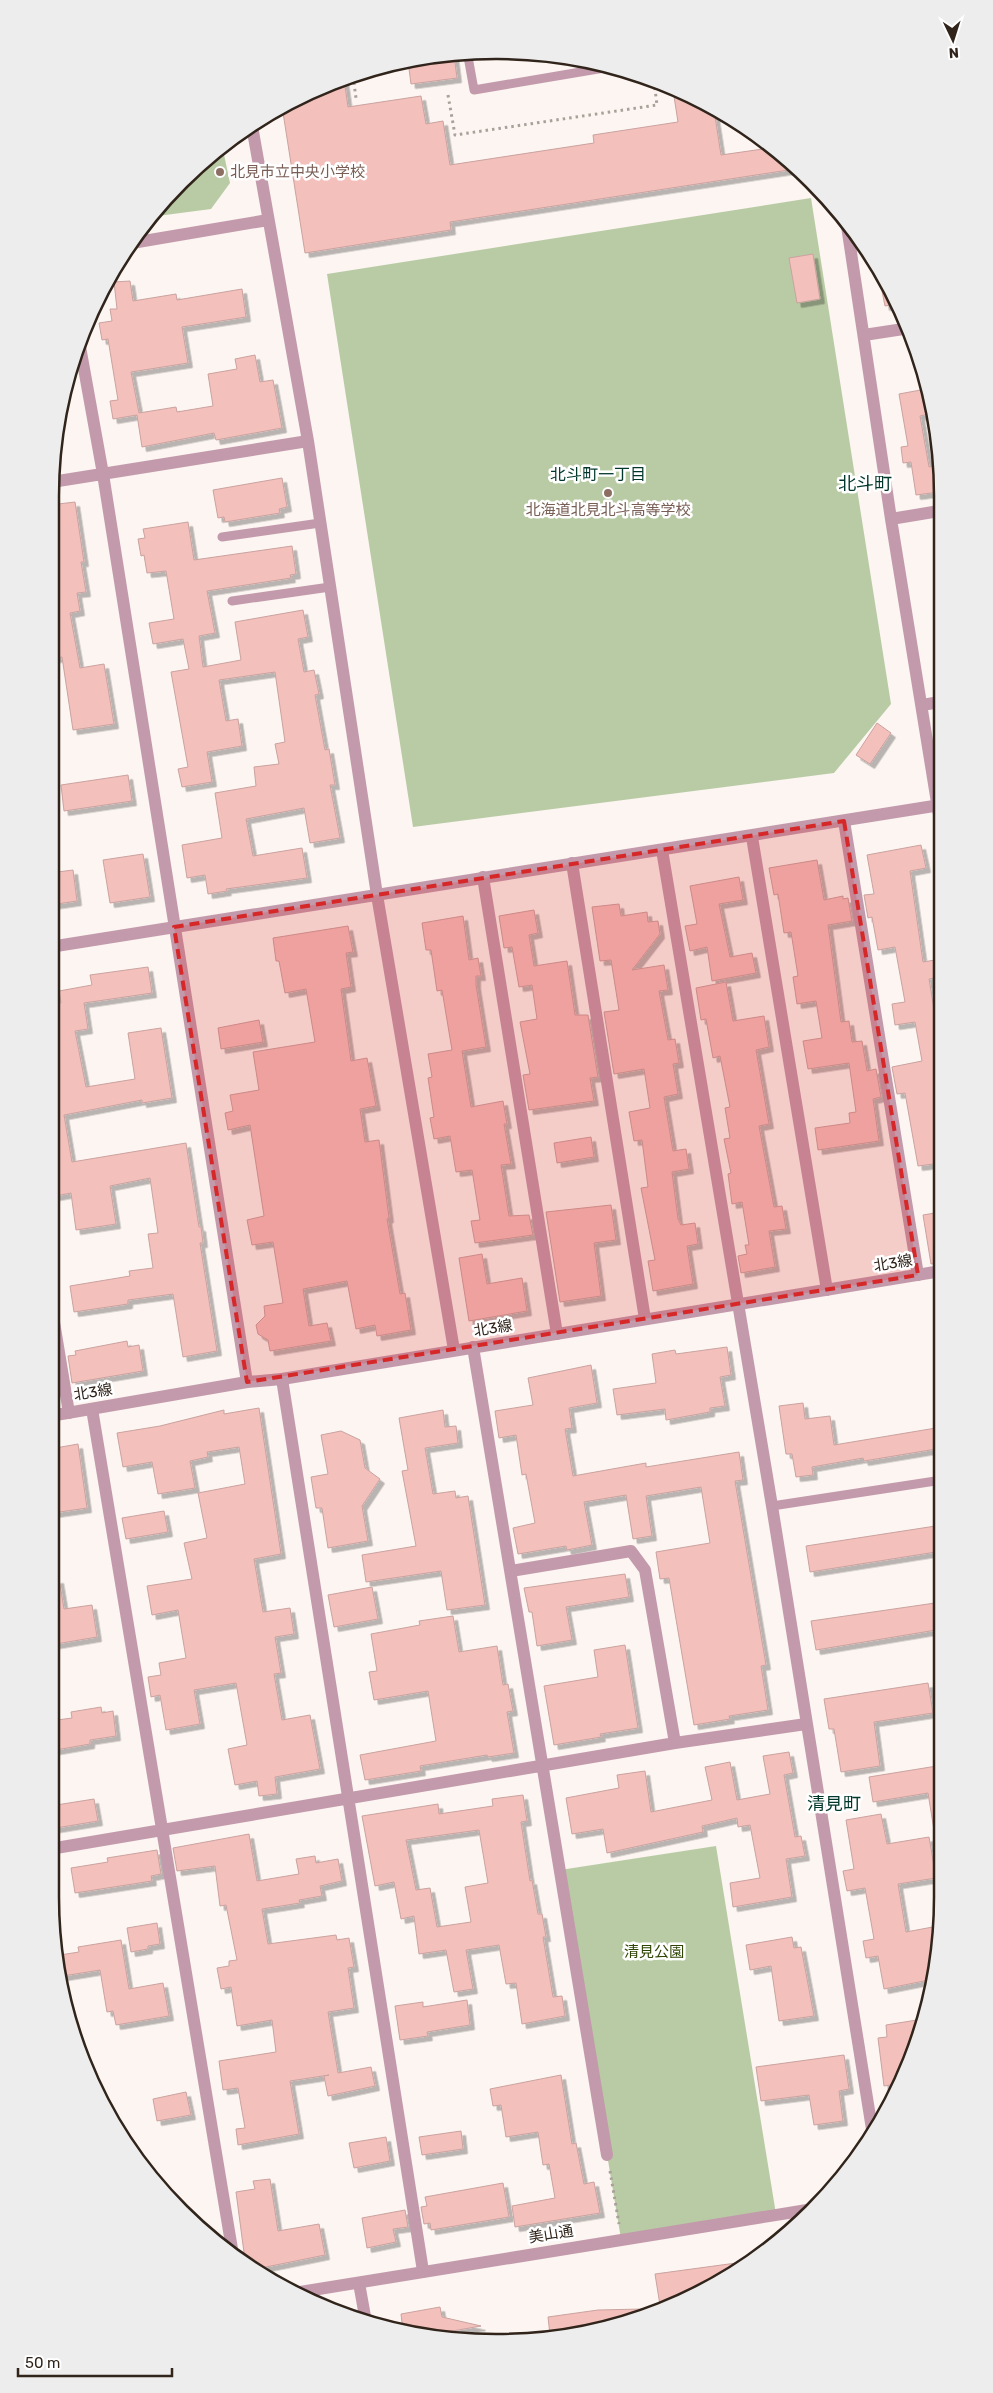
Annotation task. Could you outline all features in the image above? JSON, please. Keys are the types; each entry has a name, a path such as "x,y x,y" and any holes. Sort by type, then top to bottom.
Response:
{"street":[{"path":"253,133 308,441 377,895 454,1350"},
{"path":"141,241 268,220"},
{"path":"849,237 891,519 934,776"},
{"path":"864,335 901,329"},
{"path":"82,357 103,474 247,1382"},
{"path":"60,481 308,441"},
{"path":"891,519 934,512"},
{"path":"922,704 934,703"},
{"path":"59,946 934,807"},
{"path":"844,821 918,1275"},
{"path":"752,837 827,1290"},
{"path":"662,850 772,1506 871,2123"},
{"path":"572,863 644,1319"},
{"path":"483,877 557,1334"},
{"name":"北3線","path":"59,1415 247,1382 282,1379 934,1272"},
{"path":"473,1347 608,2155"},
{"path":"59,1352 69,1413"},
{"path":"282,1379 423,2271"},
{"path":"92,1409 231,2245"},
{"path":"511,1572 632,1552 645,1570 675,1743"},
{"path":"59,1848 349,1800 675,1743 806,1724"},
{"name":"美山通","path":"307,2291 801,2211"},
{"path":"359,2283 364,2314"}],"lane":[{"path":"468,60 474,90 593,70"},
{"path":"222,537 320,523"},
{"path":"232,601 330,587"},
{"path":"772,1506 934,1481"}],"path":[{"path":"354,83 356,98"},
{"path":"448,95 455,135 657,105 655,89"},
{"path":"608,2155 621,2239"}],"highlighted area":[{"path":"844,821 918,1275 247,1382 174,927"}],"green space":[{"path":"224,154 230,183 211,209 161,216 187,187"},
{"name":"北海道北見北斗高等学校","path":"811,198 891,704 834,773 413,827 327,274"},
{"name":"清見公園","path":"716,1846 776,2214 621,2239 560,1870"}],"building":[{"path":"455,61 457,78 411,84 409,68"},
{"path":"345,86 348,107 421,96 426,124 443,121 450,165 594,143 593,135 678,122 674,97 715,117 721,155 763,149 788,170 450,222 451,230 305,253 283,114"},
{"path":"813,254 820,299 797,303 789,258"},
{"path":"130,281 133,301 176,294 177,300 242,289 246,317 182,327 188,363 131,372 139,413 176,407 177,412 213,406 208,374 237,369 235,359 255,355 260,382 273,380 282,428 216,440 214,433 142,447 137,415 113,419 110,401 118,400 108,339 102,340 99,323 112,321 110,309 117,309 115,282"},
{"path":"883,291 890,305 885,306"},
{"path":"921,390 927,414 920,416 929,467 933,466 934,493 916,495 911,462 903,463 901,447 908,446 899,394"},
{"path":"282,478 287,507 279,509 280,513 225,522 224,517 218,518 213,490"},
{"path":"75,502 84,562 81,562 86,592 77,593 80,611 70,613 80,668 104,664 114,724 73,730 62,657 59,658 59,504"},
{"path":"188,522 194,560 292,546 296,574 290,575 291,578 207,591 215,633 199,636 203,667 241,660 235,622 303,610 308,637 298,639 304,672 314,670 319,694 315,695 325,750 329,749 335,785 330,785 340,838 310,843 304,808 246,819 253,856 302,848 307,878 226,889 227,891 208,894 205,875 187,878 182,845 222,838 215,793 256,786 254,767 279,764 275,744 285,742 275,672 219,680 226,721 238,719 242,746 207,752 212,782 182,787 178,769 188,767 171,672 189,669 183,639 153,644 149,623 174,619 166,571 147,573 144,555 141,556 138,539 145,538 143,529"},
{"path":"877,723 891,733 870,764 856,755"},
{"path":"128,775 132,801 64,811 61,785"},
{"path":"921,845 926,868 910,871 923,962 934,960 934,978 929,979 934,1009 934,1164 918,1166 905,1093 897,1094 892,1067 922,1061 915,1022 895,1025 892,1004 905,1002 895,947 878,950 872,917 868,918 864,895 874,894 867,855"},
{"path":"143,854 150,897 110,903 103,860"},
{"path":"817,860 824,900 843,896 843,899 848,898 852,921 828,925 841,1022 849,1021 852,1042 862,1041 867,1071 876,1069 881,1097 873,1099 879,1141 818,1150 815,1128 850,1123 849,1113 856,1112 849,1063 808,1069 803,1041 822,1038 816,1001 797,1004 793,977 798,976 791,932 784,933 778,894 774,895 769,868"},
{"path":"73,870 77,901 59,904 59,872"},
{"path":"739,877 743,900 719,904 730,957 752,953 756,973 712,981 707,947 690,951 685,926 697,924 690,886"},
{"path":"619,904 621,916 647,912 648,922 658,921 660,934 632,970 664,965 668,990 659,991 668,1040 675,1039 679,1063 673,1064 678,1094 664,1097 673,1151 686,1149 689,1169 672,1172 678,1219 681,1225 695,1223 698,1244 687,1246 693,1284 653,1291 648,1261 655,1260 641,1188 648,1187 642,1140 634,1141 629,1112 650,1108 644,1069 614,1074 604,1012 619,1010 611,960 600,961 592,907"},
{"path":"534,910 538,933 529,935 534,966 567,961 575,1015 588,1015 598,1077 590,1078 594,1101 529,1110 523,1075 530,1074 520,1022 537,1019 532,985 519,987 512,947 504,948 499,916"},
{"path":"463,916 469,960 478,958 481,976 476,976 476,985 486,1047 462,1051 471,1107 503,1101 507,1124 504,1124 511,1164 501,1165 509,1216 529,1215 533,1235 475,1243 471,1221 480,1220 472,1170 456,1172 450,1136 434,1139 430,1118 434,1117 428,1078 432,1077 428,1054 452,1050 442,990 437,991 431,950 426,950 422,923"},
{"path":"348,926 353,952 346,953 351,987 341,989 351,1061 367,1058 376,1106 360,1109 365,1142 379,1140 389,1218 387,1219 400,1294 405,1293 411,1330 377,1336 375,1325 356,1329 347,1281 303,1289 309,1326 327,1323 331,1341 270,1351 268,1340 258,1334 256,1325 265,1316 264,1306 283,1303 273,1242 252,1245 247,1220 264,1216 250,1125 228,1130 225,1113 233,1111 230,1095 259,1090 253,1052 315,1042 306,989 285,993 279,961 276,961 273,938"},
{"path":"148,967 152,993 84,1003 88,1029 75,1031 86,1087 135,1079 128,1033 161,1028 172,1098 142,1103 142,1100 64,1115 72,1162 186,1143 199,1227 201,1227 203,1243 200,1243 217,1351 183,1357 173,1294 128,1300 128,1304 74,1312 70,1286 130,1276 129,1271 153,1268 148,1234 158,1233 150,1178 110,1186 116,1224 76,1230 71,1193 59,1195 59,1003 61,1003 59,991 92,985 90,975"},
{"path":"726,982 733,1021 764,1016 769,1047 756,1050 769,1124 759,1126 774,1207 782,1206 786,1229 769,1231 775,1267 741,1273 738,1256 747,1254 745,1245 749,1245 742,1202 732,1204 728,1174 731,1173 724,1139 730,1138 725,1108 730,1107 720,1056 713,1058 706,1019 701,1020 696,988"},
{"path":"259,1020 263,1042 221,1049 218,1028"},
{"path":"591,1137 594,1157 557,1163 554,1143"},
{"path":"611,1205 616,1240 594,1243 601,1296 560,1302 546,1212"},
{"path":"934,1213 934,1264 931,1264 923,1215"},
{"path":"482,1254 487,1284 522,1278 527,1311 469,1321 459,1258"},
{"path":"127,1341 128,1347 139,1345 143,1371 72,1383 68,1356 76,1355 75,1351"},
{"path":"727,1347 731,1375 720,1377 725,1406 710,1408 710,1412 666,1420 665,1409 617,1415 613,1389 656,1383 652,1354 675,1350 676,1354"},
{"path":"591,1365 597,1403 569,1408 572,1428 565,1429 573,1476 646,1463 646,1467 739,1452 743,1480 735,1481 766,1665 761,1666 768,1710 729,1716 730,1719 694,1725 669,1578 660,1579 656,1552 710,1543 701,1487 646,1496 652,1536 633,1539 626,1495 584,1502 592,1545 567,1550 566,1546 518,1554 513,1528 535,1523 526,1474 522,1475 516,1435 499,1438 495,1411 533,1405 528,1378"},
{"path":"803,1403 805,1419 830,1416 834,1445 934,1428 934,1449 864,1461 863,1458 812,1467 813,1475 796,1477 792,1454 786,1454 779,1406"},
{"path":"259,1408 281,1554 254,1559 263,1612 290,1608 294,1634 275,1637 281,1673 274,1674 282,1720 310,1715 320,1769 275,1777 277,1794 259,1796 257,1781 235,1785 228,1749 247,1745 236,1683 194,1690 200,1724 166,1730 160,1695 151,1697 148,1677 161,1675 159,1663 186,1658 178,1610 152,1615 147,1586 192,1579 184,1543 207,1538 198,1493 245,1484 239,1447 207,1452 208,1457 190,1461 195,1488 158,1494 152,1462 123,1467 117,1433 160,1426 224,1410 224,1414"},
{"path":"443,1410 445,1427 456,1426 458,1443 425,1448 433,1494 455,1491 456,1498 468,1496 485,1605 447,1610 441,1571 366,1582 362,1555 416,1546 402,1471 408,1470 399,1418"},
{"path":"341,1431 360,1440 365,1468 380,1479 362,1506 368,1541 328,1548 322,1508 316,1508 311,1477 328,1474 321,1435"},
{"path":"78,1444 87,1508 59,1512 59,1447"},
{"path":"164,1511 168,1532 126,1539 122,1518"},
{"path":"934,1526 934,1552 810,1572 806,1546"},
{"path":"625,1574 629,1597 566,1607 572,1640 537,1646 532,1612 529,1612 524,1588"},
{"path":"59,1579 64,1609 92,1605 97,1637 59,1643"},
{"path":"372,1587 378,1619 334,1627 328,1595"},
{"path":"934,1603 934,1630 816,1650 811,1621"},
{"path":"453,1616 459,1652 497,1646 503,1685 508,1684 513,1711 507,1712 514,1753 488,1757 487,1755 420,1766 421,1771 365,1780 360,1755 436,1741 428,1691 374,1700 369,1672 377,1671 371,1634 420,1625 419,1621"},
{"path":"625,1645 638,1728 600,1734 601,1737 554,1745 544,1686 598,1677 594,1650"},
{"path":"928,1683 933,1713 874,1722 880,1766 841,1772 834,1729 829,1729 824,1699"},
{"path":"101,1707 102,1713 113,1711 116,1736 90,1740 90,1744 59,1749 59,1720 72,1718 71,1712"},
{"path":"789,1752 793,1773 784,1775 795,1837 801,1836 805,1856 786,1859 792,1897 733,1907 730,1883 760,1878 750,1825 738,1827 737,1818 702,1826 703,1832 607,1853 603,1829 572,1834 566,1798 619,1788 617,1775 645,1771 651,1812 712,1800 705,1767 730,1762 737,1800 770,1794 763,1756"},
{"path":"934,1766 934,1830 928,1793 873,1802 869,1777"},
{"path":"523,1795 527,1821 521,1822 530,1881 532,1880 538,1914 542,1914 546,1937 543,1937 553,1997 562,1996 565,2016 522,2024 516,1983 506,1984 499,1945 466,1950 473,1989 454,1992 446,1950 419,1954 414,1916 401,1919 394,1882 375,1886 362,1816 438,1804 439,1814 493,1806 492,1799","holes":["479,1830 488,1883 465,1887 471,1922 437,1927 430,1888 416,1890 406,1840"]},
{"path":"94,1799 98,1821 59,1828 59,1805"},
{"path":"881,1814 887,1844 929,1837 934,1878 898,1884 906,1932 933,1927 926,1981 884,1989 878,1956 866,1958 863,1941 874,1939 865,1888 847,1891 843,1871 854,1869 846,1820"},
{"path":"249,1834 257,1881 299,1874 296,1859 315,1856 316,1863 338,1859 342,1881 320,1886 322,1896 299,1900 300,1903 262,1909 268,1944 336,1935 337,1940 349,1938 354,1967 348,1968 354,2008 328,2012 338,2073 371,2067 375,2086 328,2096 324,2076 329,2075 290,2081 299,2134 238,2145 236,2129 245,2128 238,2088 223,2090 219,2061 276,2052 272,2020 237,2026 231,1987 221,1989 217,1968 229,1966 229,1961 237,1960 226,1905 220,1906 215,1866 177,1871 173,1848"},
{"path":"157,1850 161,1874 151,1876 152,1881 75,1893 71,1868 108,1862 107,1858"},
{"path":"157,1923 160,1944 148,1946 148,1949 131,1952 127,1928"},
{"path":"792,1937 794,1948 801,1947 814,2016 779,2021 771,1966 750,1970 746,1945"},
{"path":"121,1940 129,1989 163,1983 169,2016 116,2025 113,2011 107,2012 100,1970 66,1976 62,1955 79,1952 78,1947"},
{"path":"467,2000 470,2025 427,2032 428,2036 400,2040 395,2006 423,2002 423,2007"},
{"path":"916,2020 901,2064 891,2085 884,2086 878,2038 887,2037 886,2025"},
{"path":"844,2055 849,2089 839,2091 843,2121 814,2125 809,2095 761,2101 756,2067"},
{"path":"561,2075 572,2144 576,2143 584,2184 594,2182 600,2213 515,2227 512,2206 555,2198 549,2164 543,2165 538,2132 506,2137 501,2105 493,2106 490,2089"},
{"path":"186,2092 191,2115 157,2121 153,2099"},
{"path":"461,2131 463,2149 422,2155 419,2137"},
{"path":"386,2137 390,2161 354,2168 349,2143"},
{"path":"270,2179 278,2231 319,2224 325,2255 264,2267 244,2254 236,2192 255,2189 253,2181"},
{"path":"503,2183 509,2217 431,2230 430,2223 424,2224 421,2207 427,2206 425,2197"},
{"path":"405,2210 408,2227 393,2229 396,2242 367,2248 362,2218"},
{"path":"735,2263 715,2276 660,2303 655,2274"},
{"path":"440,2307 442,2317 481,2326 449,2332 439,2331 402,2324 401,2314"},
{"path":"642,2309 582,2326 550,2331 548,2317 598,2310"}],"place":[{"name":"北見市立中央小学校","path":"220,172"},
{"name":"北海道北見北斗高等学校","path":"608,493"}],"district":[{"name":"北斗町一丁目","path":"598,474"},
{"name":"北斗町","path":"865,484"},
{"name":"清見町","path":"834,1804"}]}
